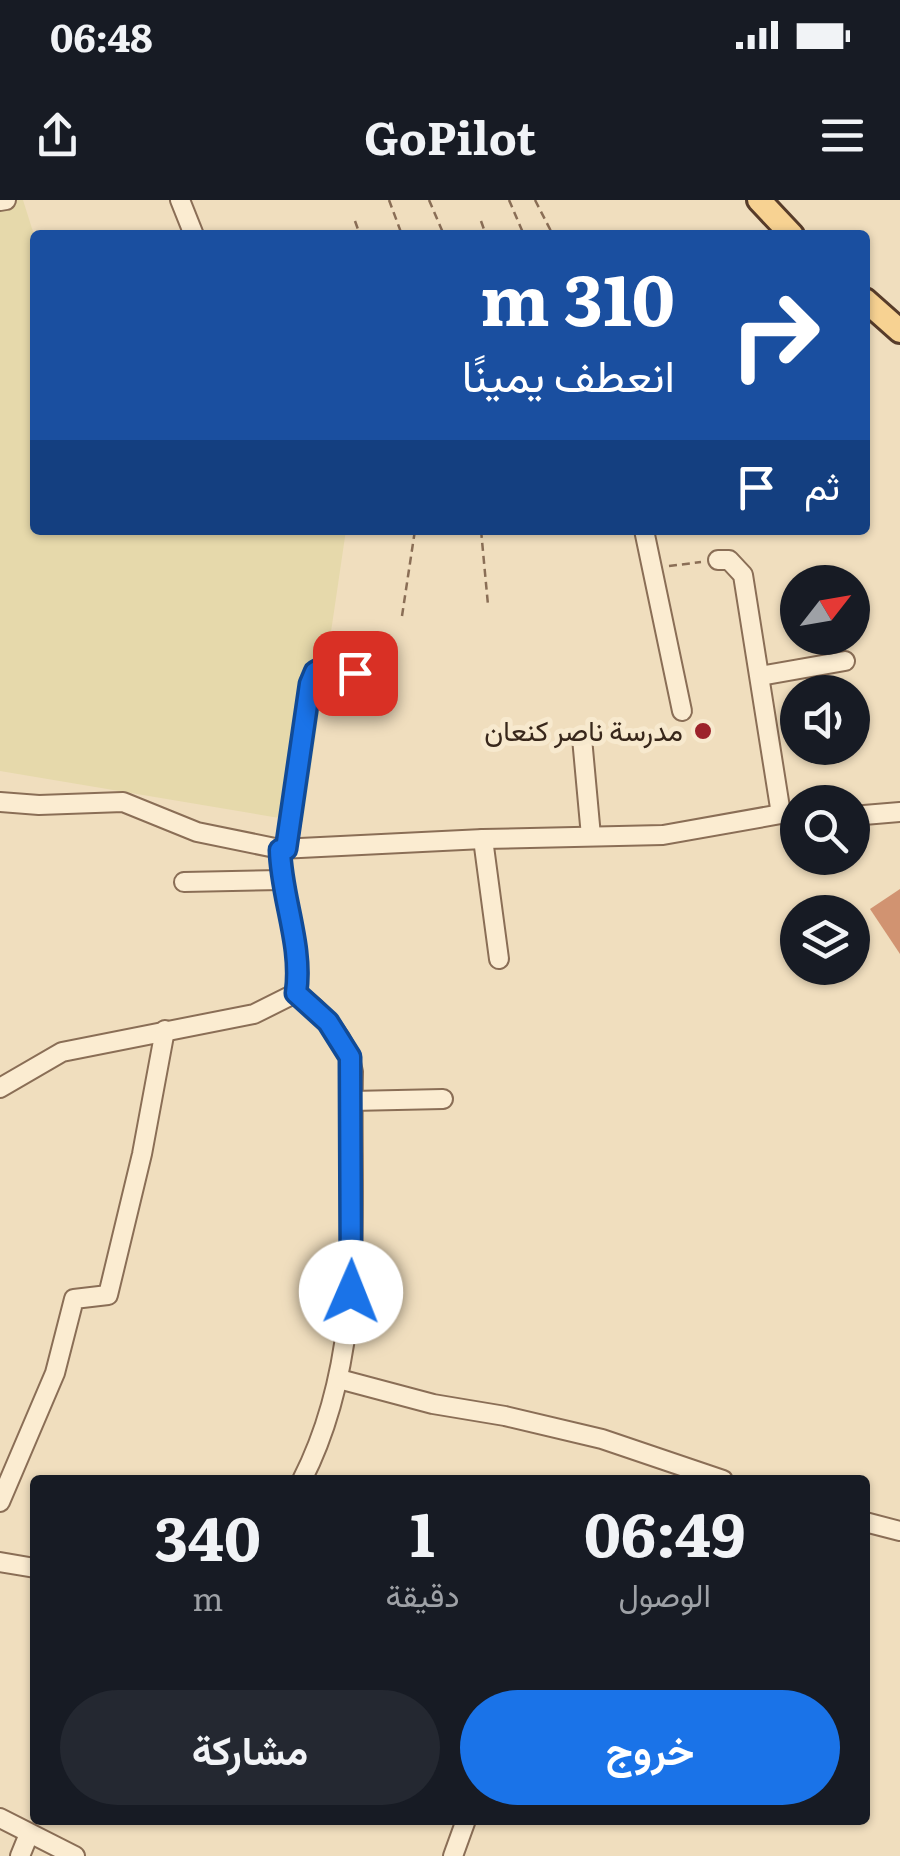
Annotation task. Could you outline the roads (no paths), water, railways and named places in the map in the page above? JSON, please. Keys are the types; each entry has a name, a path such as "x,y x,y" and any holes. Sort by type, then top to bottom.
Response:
{"main road":[{"path":"758,200 787,230"},
{"path":"772,200 801,230"},
{"path":"870,304 900,331"}],"street":[{"path":"180,200 192,230"},
{"path":"645,535 682,711"},
{"path":"718,560 729,560 743,575 783,785"},
{"path":"760,676 846,661"},
{"path":"304,1475 324,1431 339,1379 352,1278 352,1072 346,1046 328,1022 296,993 296,958 281,880 310,684 315,672 324,667 355,673"},
{"path":"582,738 592,836"},
{"path":"0,802 123,802 197,832 284,849 663,835 780,816"},
{"path":"870,814 900,812"},
{"path":"484,839 498,959"},
{"path":"184,882 281,880"},
{"path":"0,1088 62,1052 254,1014 296,993"},
{"path":"0,1502 55,1373 74,1299 108,1295 142,1154 164,1030"},
{"path":"352,1101 443,1098"},
{"path":"339,1379 433,1404 602,1439 702,1475"},
{"path":"870,1523 900,1530"},
{"path":"0,1562 30,1567"},
{"path":"0,1818 75,1856"},
{"path":"453,1856 464,1825"},
{"path":"20,1856 30,1834"}],"place":[{"name":"مدرسة ناصر كنعان","path":"703,731"}]}
